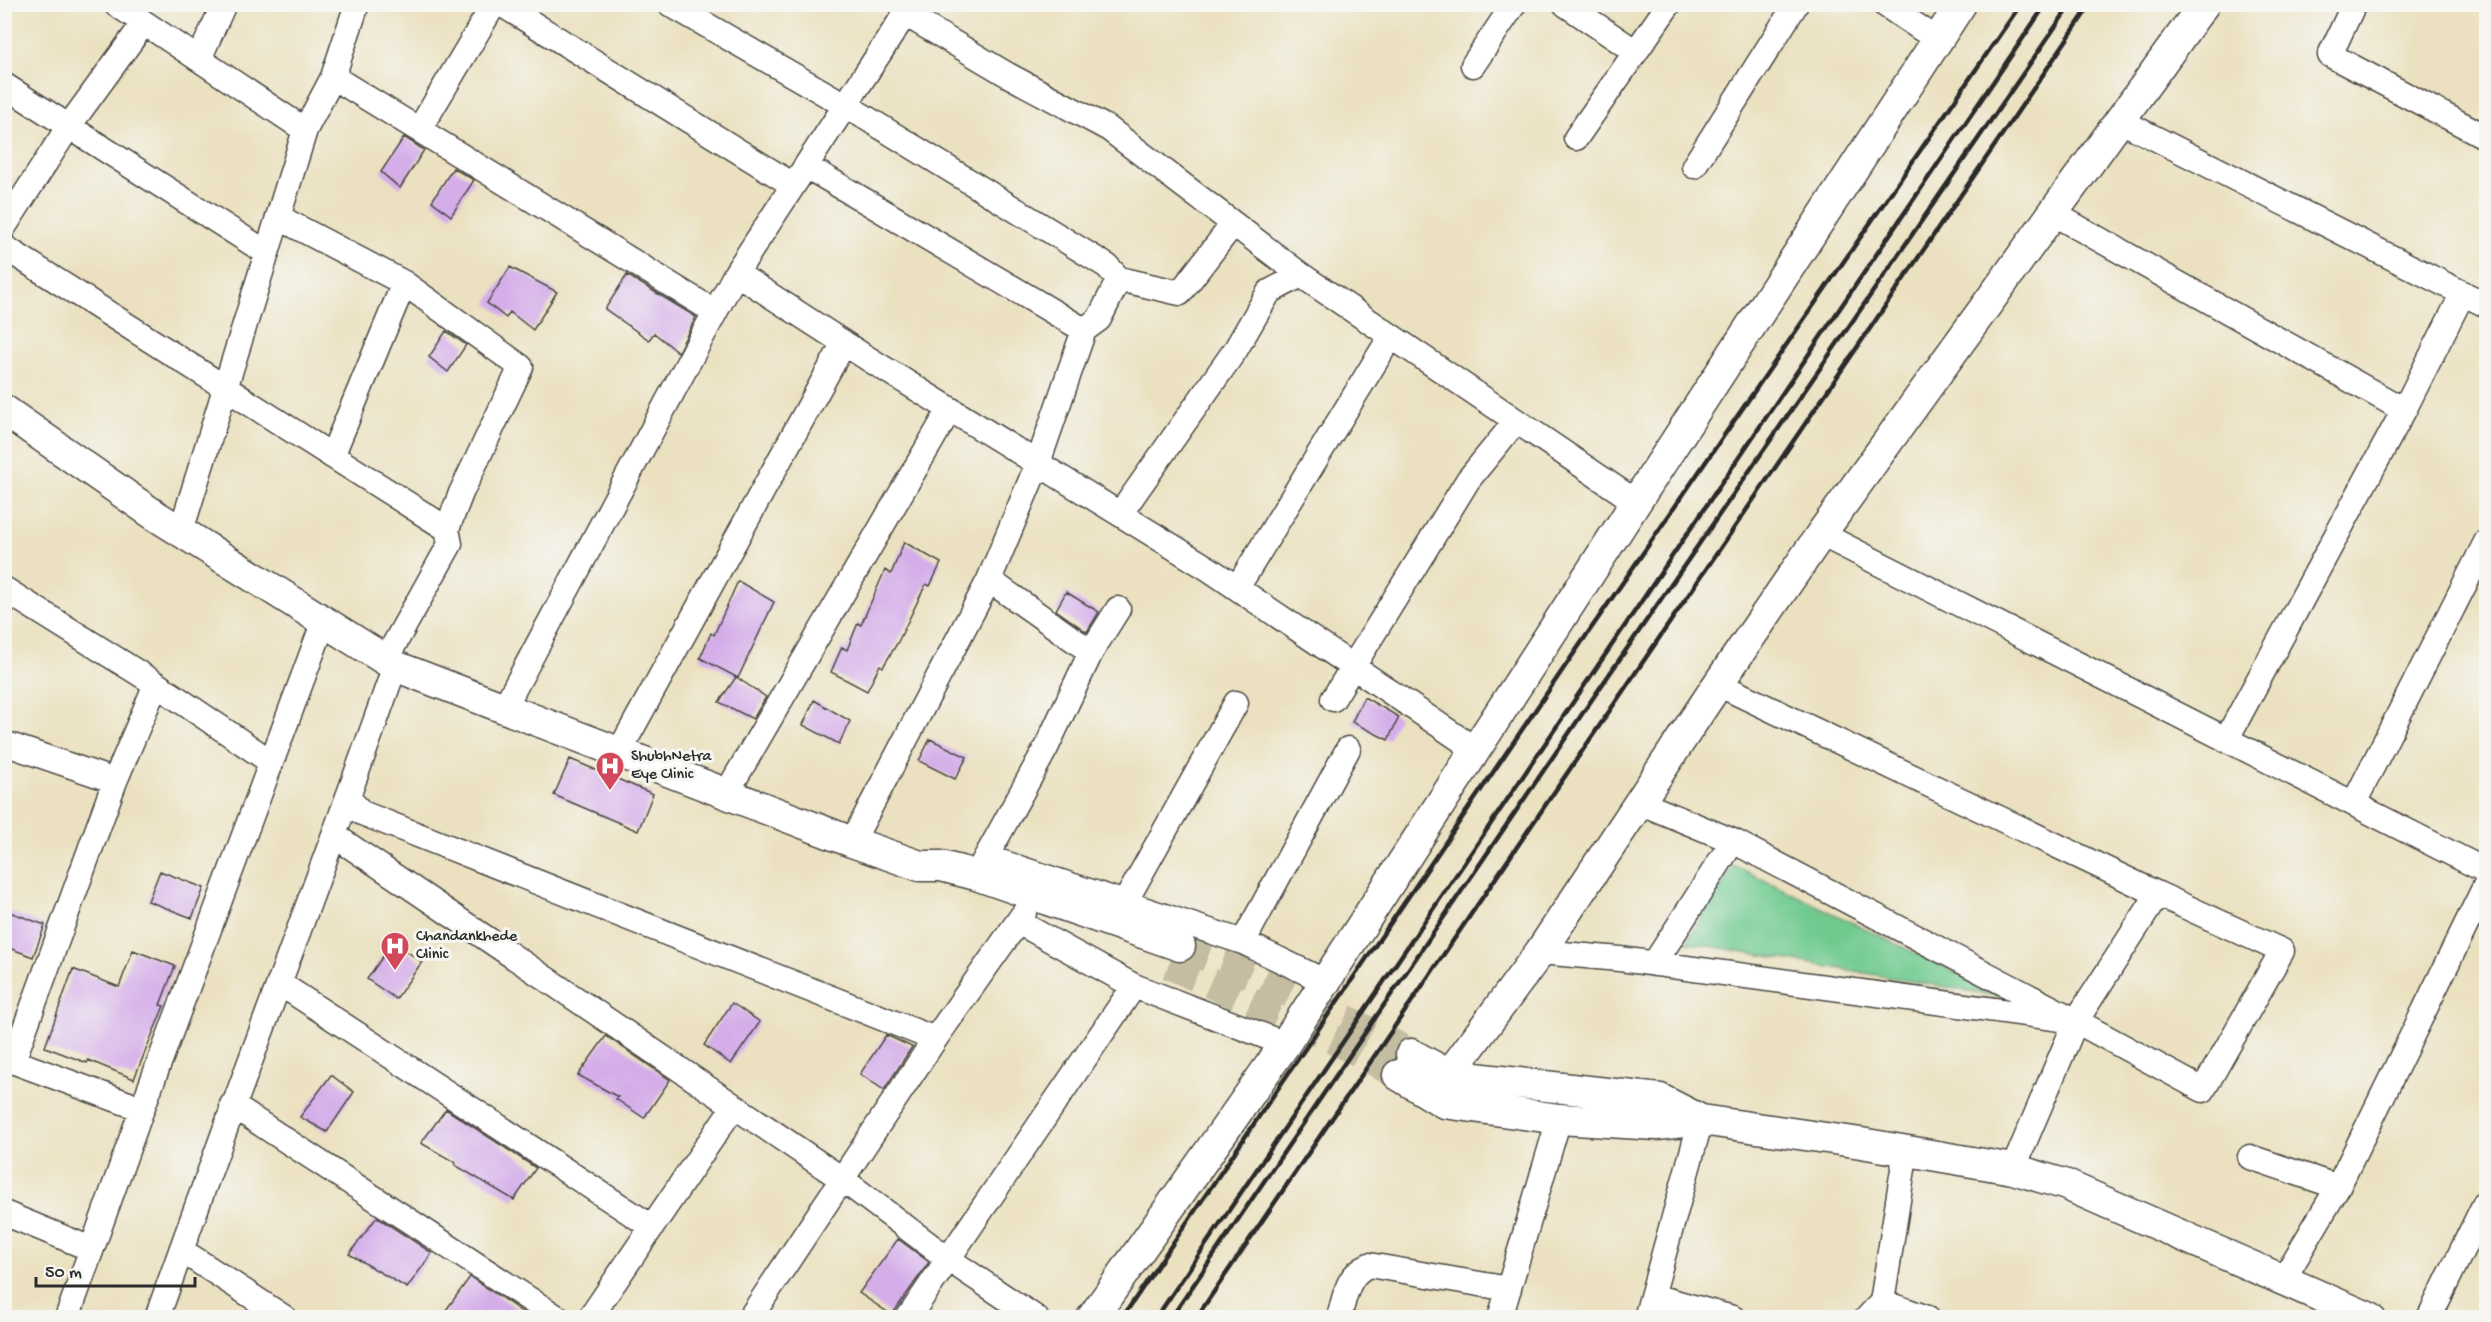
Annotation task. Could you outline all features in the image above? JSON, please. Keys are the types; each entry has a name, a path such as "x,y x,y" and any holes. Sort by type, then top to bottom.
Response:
{"street":[{"path":"116,4 305,130"},
{"path":"199,59 224,4"},
{"path":"181,531 305,130 333,77 357,4"},
{"path":"419,130 494,4"},
{"path":"501,4 800,175 1084,330"},
{"path":"670,4 844,107 850,108 1107,266 1119,279 1180,292 1233,224"},
{"path":"1473,65 1514,4"},
{"path":"1565,4 1636,52"},
{"path":"1576,138 1670,4"},
{"path":"1694,166 1796,4"},
{"path":"1884,4 1938,40"},
{"path":"1092,1317 1285,1044 1962,4"},
{"path":"1449,1075 1540,952 1821,534 2204,4"},
{"path":"2354,4 2330,55 2487,137"},
{"path":"504,708 736,273 844,107 898,9 1008,75 1109,129 1301,275 1636,502"},
{"path":"4,227 69,126 144,23"},
{"path":"333,77 715,312"},
{"path":"4,85 267,253"},
{"path":"2121,121 2487,305"},
{"path":"2054,213 2404,410"},
{"path":"157,1317 232,1105 335,836 390,663 450,544 447,530 461,493 522,367 404,282 278,217"},
{"path":"4,247 447,530"},
{"path":"736,273 1237,588 1476,750"},
{"path":"1120,514 1236,349 1269,292 1301,275"},
{"path":"852,842 989,580 1038,464 1084,330 1099,318 1119,279"},
{"path":"332,456 404,282"},
{"path":"2226,740 2404,410 2463,292"},
{"path":"1237,588 1391,336"},
{"path":"619,752 844,343"},
{"path":"726,794 950,409"},
{"path":"4,410 181,531 390,663 726,794 920,866 981,866 1125,904 1243,942 1326,982"},
{"path":"1333,699 1468,480 1516,421"},
{"path":"1821,534 2487,870"},
{"path":"2354,803 2487,542"},
{"path":"989,580 1091,652"},
{"path":"4,589 156,684 271,762"},
{"path":"981,866 1046,748 1091,652 1118,609"},
{"path":"67,1317 324,621"},
{"path":"142,1109 9,1059 115,781 156,684"},
{"path":"1641,803 1733,841 2203,1090 2282,951 1718,684"},
{"path":"1125,904 1236,703"},
{"path":"4,742 115,781"},
{"path":"1243,942 1348,749"},
{"path":"348,798 362,813 935,1040"},
{"path":"335,836 842,1179 948,1258 1036,1317"},
{"path":"1653,964 1733,841"},
{"path":"920,866 938,882 1174,956"},
{"path":"981,866 1014,907 1134,986 1285,1044"},
{"path":"2283,1280 2338,1187 2487,884"},
{"path":"2013,1169 2076,1022 2158,894"},
{"path":"750,1317 935,1040 1014,907"},
{"path":"1540,952 1620,958 2076,1022"},
{"path":"279,983 652,1227"},
{"path":"908,1317 1134,986"},
{"path":"1701,1120 1660,1099 1449,1075 1404,1064 1444,1103 1559,1119 1657,1125 1701,1120 1906,1150 2013,1169 2064,1184 2370,1317"},
{"path":"232,1105 558,1317"},
{"path":"590,1317 734,1106"},
{"path":"1500,1317 1559,1119"},
{"path":"1701,1120 1650,1307 1733,1317"},
{"path":"1906,1150 1875,1310 1928,1317"},
{"path":"2250,1157 2338,1187"},
{"path":"2429,1317 2487,1201"},
{"path":"4,1213 91,1249"},
{"path":"181,1250 285,1317"},
{"path":"1339,1317 1353,1276 1357,1270 1369,1265 1509,1289"}],"green space":[{"path":"1733,865 2008,998 1687,942"}],"building":[{"path":"404,137 424,150 400,188 381,172"},
{"path":"453,168 474,180 451,216 432,201"},
{"path":"510,267 557,292 533,330 510,312 506,318 487,303"},
{"path":"627,275 696,317 678,352 654,333 649,340 605,309"},
{"path":"446,331 466,345 448,372 429,357"},
{"path":"904,542 941,563 930,586 926,584 898,642 883,667 880,665 867,691 831,672 842,647 847,650 858,623 861,625 885,570 891,574"},
{"path":"738,581 774,602 738,678 700,658 711,633 714,635"},
{"path":"1066,592 1099,612 1087,632 1056,610"},
{"path":"736,677 766,697 753,719 719,702"},
{"path":"1364,697 1399,717 1388,740 1352,722"},
{"path":"814,700 850,721 839,744 803,725"},
{"path":"930,739 967,757 955,779 919,761"},
{"path":"570,759 653,794 638,831 554,795"},
{"path":"160,871 204,888 192,918 148,901"},
{"path":"4,910 45,925 33,957 4,946"},
{"path":"393,942 422,962 396,999 367,979"},
{"path":"133,950 175,966 160,1005 164,1006 134,1079 88,1060 87,1063 45,1047 73,969 119,987"},
{"path":"732,1003 760,1022 731,1064 704,1045"},
{"path":"886,1035 912,1047 884,1090 860,1074"},
{"path":"606,1036 670,1080 644,1118 616,1099 618,1097 578,1075"},
{"path":"331,1075 354,1092 327,1132 300,1117"},
{"path":"446,1109 536,1168 514,1200 421,1143"},
{"path":"377,1217 432,1253 407,1288 349,1254"},
{"path":"898,1239 929,1262 892,1315 859,1293"},
{"path":"470,1277 506,1301 529,1317 441,1317"}],"tunnel":[{"path":"1180,946 1297,996 1411,1054"},
{"path":"1169,964 1354,1049 1398,1075"}],"railway":[{"path":"1122,1318 1568,662 2021,4"},
{"path":"1156,1318 2046,4"},
{"path":"1171,1318 1595,695 2071,4"},
{"path":"1196,1318 2091,4"}],"place":[{"name":"ShubhNetra Eye Clinic","path":"610,792"},
{"name":"Chandankhede Clinic","path":"395,972"}]}
